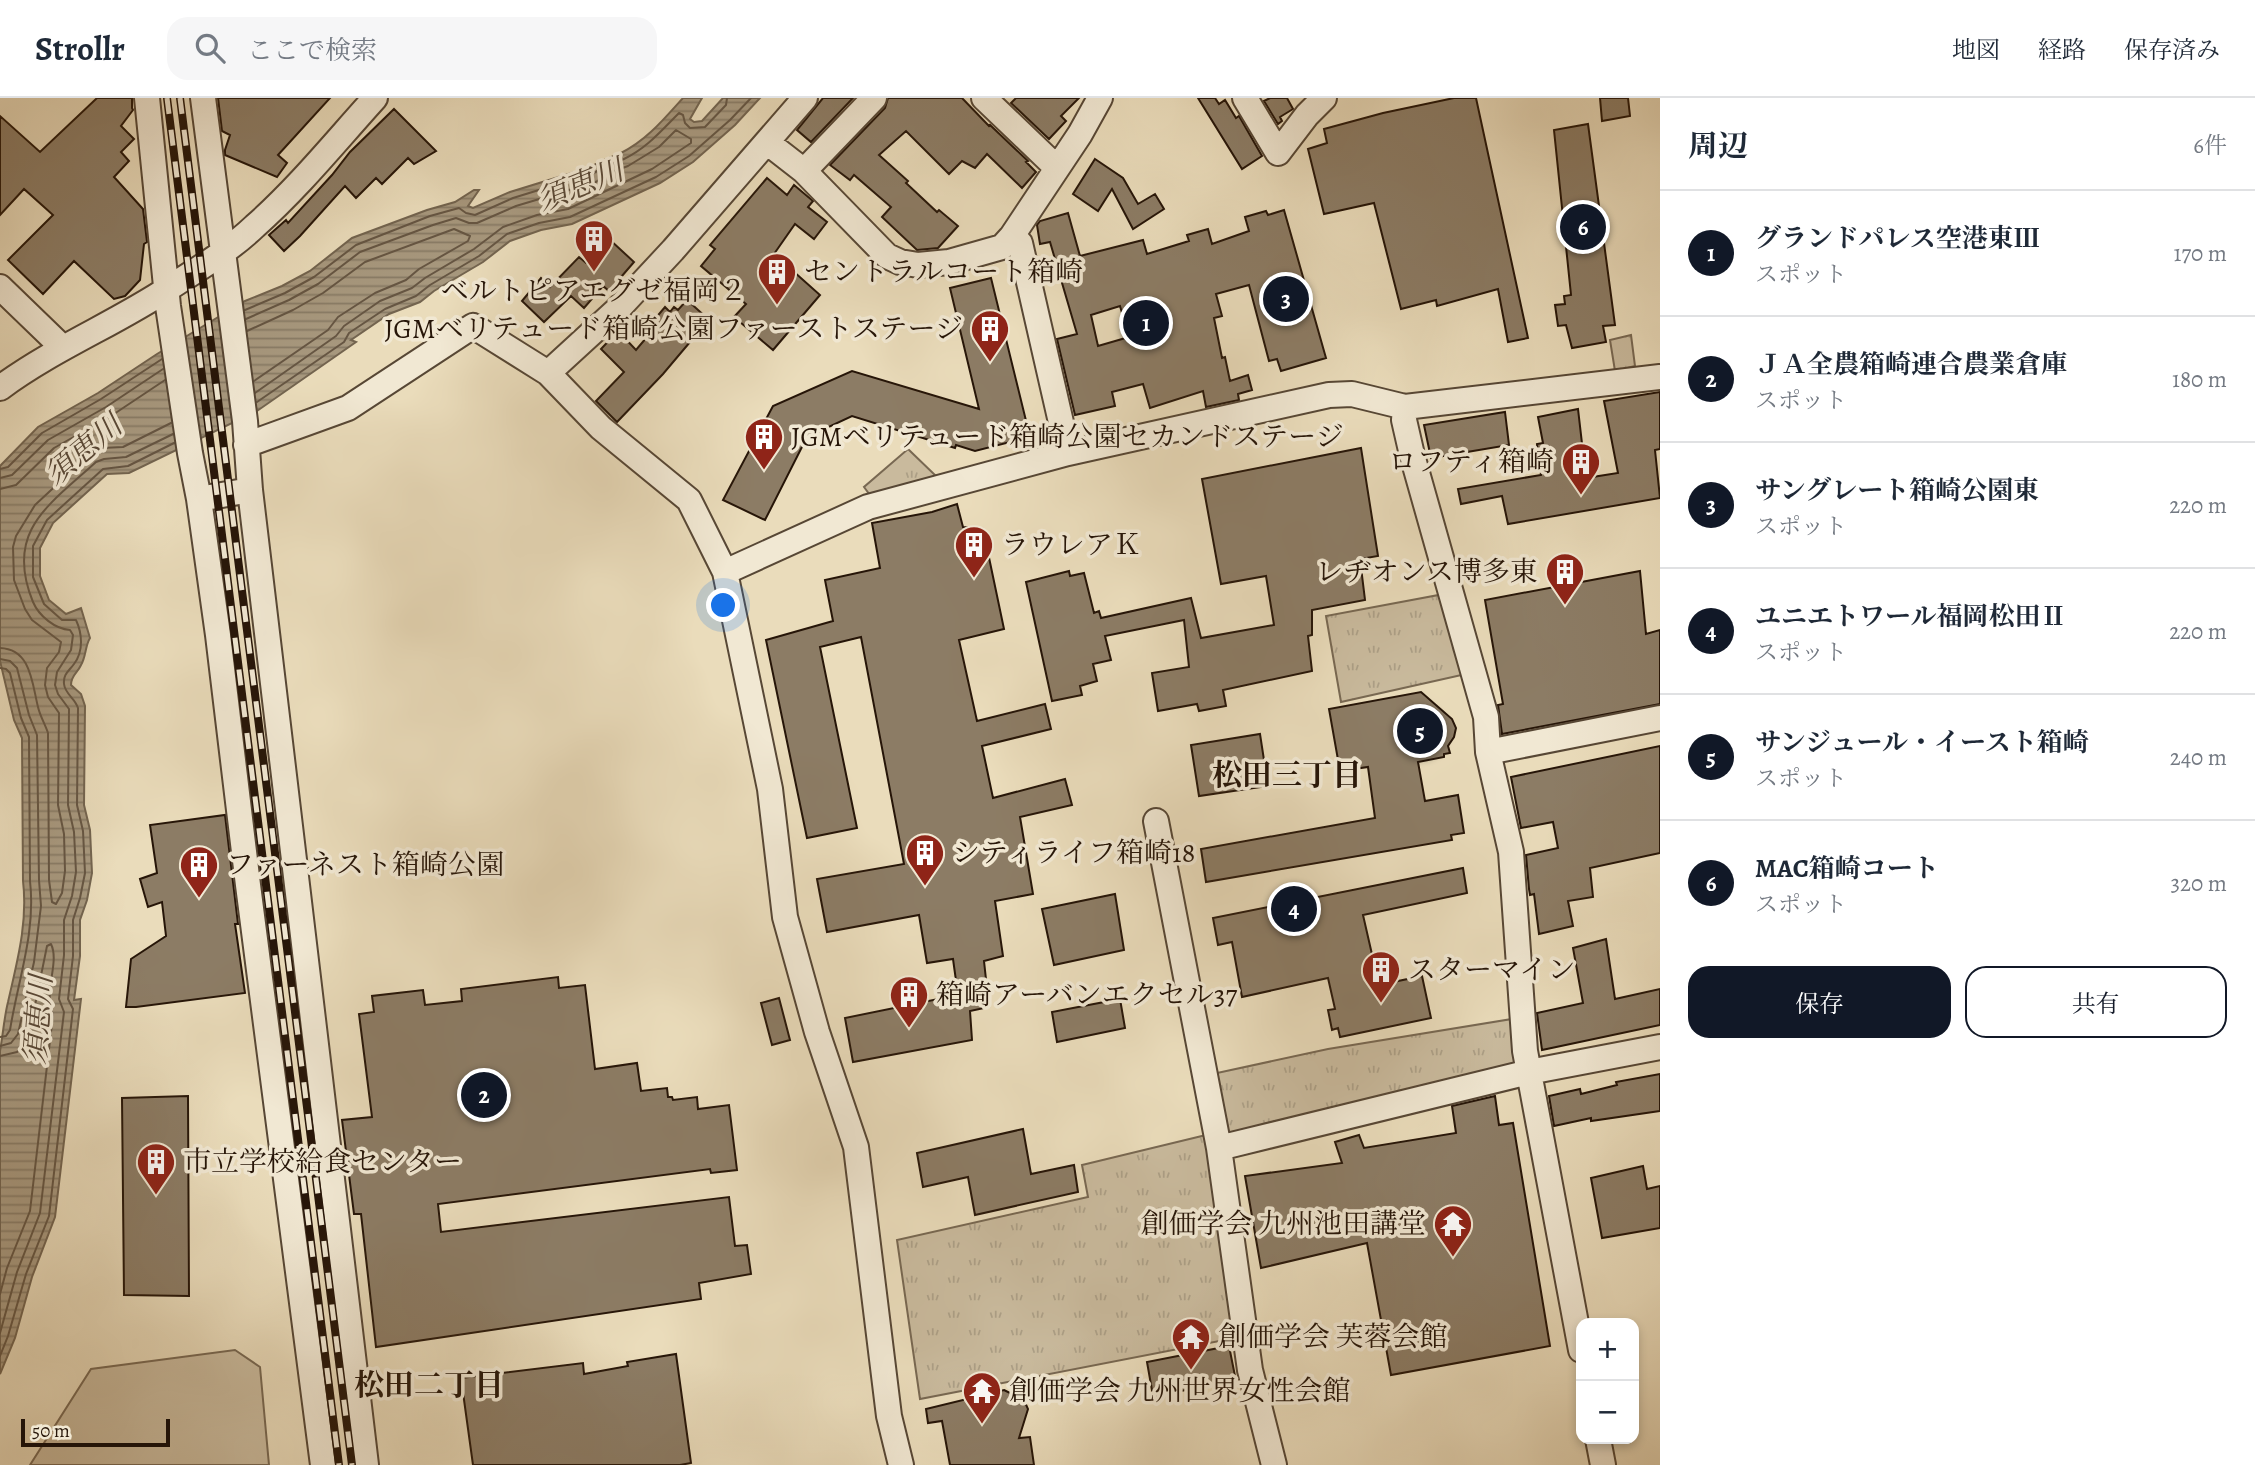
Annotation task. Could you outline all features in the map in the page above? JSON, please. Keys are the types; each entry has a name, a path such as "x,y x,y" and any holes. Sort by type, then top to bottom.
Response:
{"street":[{"path":"147,98 167,298 190,453 200,499 323,1465"},
{"path":"203,98 225,261 366,1465"},
{"path":"0,388 62,347 167,298 225,261 375,98"},
{"path":"548,373 619,307 768,143 805,98"},
{"path":"804,171 874,98"},
{"path":"984,98 1057,167"},
{"path":"768,143 804,171 887,256 900,262 918,265 949,262 1002,247 1080,134 1100,98"},
{"path":"1245,98 1278,153 1307,115 1324,98"},
{"path":"1012,236 1020,243 1068,453"},
{"path":"0,287 62,347"},
{"path":"245,433 348,408 473,326 548,373 601,428 689,500 725,572 769,789 785,916 817,1032 856,1147 889,1416 901,1465"},
{"path":"725,572 868,507 1068,453 1329,395 1352,394 1405,407 1660,377"},
{"path":"1405,407 1404,420 1412,454 1486,717 1488,752 1511,852 1525,1051 1576,1323"},
{"path":"200,499 250,490"},
{"path":"1488,752 1660,718"},
{"path":"1156,821 1219,1148 1250,1370 1269,1464"},
{"path":"1219,1148 1529,1072 1660,1047"},
{"path":"1599,1444 1603,1465"}],"green space":[{"path":"1631,335 1635,366 1615,371 1610,340"},
{"path":"908,449 937,477 870,495 864,487"},
{"path":"1444,594 1466,674 1341,702 1326,616"},
{"path":"1512,1019 1517,1063 1229,1135 1217,1073 1328,1049"},
{"path":"1206,1135 1235,1338 920,1399 897,1240 1088,1197 1082,1165"},
{"path":"235,1350 260,1367 269,1465 30,1465 91,1369"}],"water":[{"name":"須恵川","path":"683,98 702,98 690,119 694,122 702,121 723,98 760,98 735,125 693,162 660,183 572,224 541,230 510,241 483,262 420,302 389,314 351,340 356,342 257,411 129,473 107,474 53,523 40,548 40,576 49,600 66,614 81,608 90,638 83,662 71,685 81,694 85,706 84,805 90,830 92,873 80,920 80,956 74,1000 81,999 55,1217 32,1277 15,1338 0,1374 0,1051 21,942 24,897 22,738 14,720 0,661 0,466 38,427 98,393 245,301 310,271 352,238 455,202 474,190 479,190 468,206 473,208 510,192 591,167 639,142 655,129"}],"building":[{"path":"97,98 132,98 133,110 121,126 134,139 121,152 129,161 114,177 143,209 147,242 144,244 140,280 125,296 114,299 74,261 43,294 8,260 53,215 24,189 0,215 0,116 40,152"},
{"path":"218,98 330,98 278,155 287,163 277,177 225,155 230,135 222,131"},
{"path":"823,98 853,98 811,142 797,130"},
{"path":"888,98 962,98 1028,161 1026,162 1036,172 1022,188 987,154 975,168 962,161 949,174 906,131 879,155 937,212 939,210 958,226 938,248 917,250 882,217 891,207 854,175 850,180 830,165 885,108"},
{"path":"1016,98 1079,98 1061,116 1066,121 1049,139 1011,103"},
{"path":"1198,98 1215,98 1219,104 1225,100 1236,118 1239,116 1262,156 1242,169"},
{"path":"1270,98 1287,98 1293,109 1280,117 1282,121 1278,124 1264,101"},
{"path":"1454,98 1476,98 1528,338 1508,342 1498,289 1437,306 1436,300 1401,309 1374,203 1324,214 1308,149 1327,143 1324,129"},
{"path":"1600,98 1628,98 1630,116 1602,121"},
{"path":"394,109 436,151 414,164 408,158 382,184 376,178 356,198 345,186 284,251 269,235 286,220 288,223 350,152"},
{"path":"1588,124 1615,325 1603,326 1606,342 1572,348 1566,325 1558,326 1555,305 1565,304 1564,296 1571,295 1554,130"},
{"path":"1095,159 1123,178 1138,204 1155,194 1164,209 1133,229 1112,189 1098,211 1073,194"},
{"path":"767,178 787,195 794,185 813,201 808,207 827,222 814,239 795,224 774,254 820,295 773,350 734,317 746,304 701,266 715,249 710,245"},
{"path":"1284,210 1326,358 1281,371 1277,359 1269,361 1249,285 1216,294 1222,316 1214,318 1230,381 1248,375 1252,390 1238,394 1239,400 1206,407 1203,391 1150,408 1143,384 1112,392 1115,406 1075,415 1057,339 1077,334 1050,242 1040,244 1037,225 1040,221 1068,213 1080,256 1143,240 1147,254 1189,241 1187,235 1208,229 1212,244 1249,231 1245,217 1266,211 1268,215","holes":["1120,306 1129,337 1098,346 1091,315"]},
{"name":"ベルトピアエグゼ福岡２","path":"609,239 634,262 609,291 603,286 584,308 571,296 544,322 522,301 541,278 550,287 579,257 586,263"},
{"path":"991,278 1030,437 975,451 956,445 955,448 852,416 807,437 765,520 723,500 773,406 852,371 979,409 950,288"},
{"path":"687,300 707,318 699,327 701,329 617,422 596,401 624,372 601,349 618,331 636,350 658,324 654,320 665,307 670,312 674,307 678,310"},
{"path":"1660,392 1660,449 1655,450 1660,498 1508,524 1502,496 1461,504 1458,489 1541,475 1537,444 1543,443 1538,417 1578,409 1586,478 1618,473 1604,401"},
{"path":"1505,412 1509,445 1431,458 1424,425"},
{"path":"1361,448 1378,556 1360,559 1365,600 1312,610 1312,635 1308,636 1312,671 1223,690 1226,706 1199,711 1197,704 1158,711 1152,673 1189,667 1184,620 1105,636 1111,660 1093,664 1097,681 1080,686 1082,695 1052,701 1026,582 1069,571 1070,576 1084,573 1094,613 1099,611 1101,618 1191,598 1201,638 1274,625 1266,576 1221,584 1202,479"},
{"path":"957,504 963,527 983,529 1004,629 959,640 977,721 1045,704 1051,729 982,746 993,798 1065,779 1072,805 1020,817 1033,894 995,901 1003,956 984,961 989,1007 970,1011 972,1040 853,1062 845,1018 958,995 953,959 927,963 919,915 827,932 817,879 904,864 861,637 820,647 857,828 807,838 766,640 833,621 825,580 880,568 872,523 932,512"},
{"path":"1640,571 1646,634 1660,630 1660,704 1502,734 1498,705 1503,704 1485,600"},
{"path":"1421,692 1452,719 1456,728 1448,746 1450,753 1444,754 1444,757 1418,762 1425,801 1458,795 1464,833 1451,835 1452,840 1206,882 1201,849 1375,818 1368,767 1340,771 1329,709"},
{"path":"1260,734 1268,786 1199,796 1191,745"},
{"path":"1660,746 1660,853 1590,868 1593,897 1568,901 1573,926 1539,934 1534,894 1530,895 1529,889 1526,855 1558,848 1553,822 1521,828 1511,777"},
{"name":"ファーネスト箱崎公園","path":"225,815 238,924 235,924 245,993 126,1007 131,959 166,936 162,902 148,907 140,879 157,873 150,825"},
{"path":"1463,868 1467,893 1363,915 1379,985 1422,976 1431,1018 1340,1037 1338,1028 1332,1030 1328,1010 1335,1009 1328,978 1242,997 1232,942 1218,945 1213,918"},
{"path":"1115,894 1124,950 1054,965 1042,909"},
{"path":"1606,939 1615,999 1660,989 1660,1025 1542,1050 1537,1013 1583,1003 1573,948"},
{"path":"558,977 559,988 585,985 595,1069 637,1063 641,1091 667,1088 668,1097 673,1100 697,1097 698,1109 729,1105 737,1170 711,1173 710,1169 438,1204 441,1232 729,1197 735,1246 747,1245 751,1274 699,1283 701,1299 376,1347 361,1214 354,1214 342,1120 372,1117 359,1014 374,1012 372,996 423,990 425,1005 462,1001 461,989"},
{"path":"779,998 790,1040 772,1045 761,1003"},
{"path":"1120,999 1125,1028 1057,1042 1052,1012"},
{"path":"1660,1074 1660,1111 1591,1121 1591,1118 1554,1126 1549,1096 1580,1089 1581,1094 1617,1085 1616,1082"},
{"name":"市立学校給食センター","path":"188,1096 189,1296 124,1295 122,1098"},
{"name":"創価学会 九州池田講堂","path":"1495,1096 1499,1125 1513,1123 1550,1346 1391,1375 1367,1243 1261,1268 1245,1176 1342,1163 1335,1142 1359,1135 1364,1148 1456,1133 1452,1106"},
{"path":"1023,1129 1031,1174 1074,1165 1078,1192 975,1215 968,1177 923,1187 917,1153"},
{"path":"1643,1166 1647,1189 1660,1186 1660,1228 1602,1238 1591,1178"},
{"name":"創価学会 芙蓉会館","path":"1229,1346 1236,1381 1153,1396 1147,1362"},
{"path":"676,1354 691,1463 473,1465 461,1378 583,1363 584,1374 628,1366 627,1362"},
{"name":"創価学会 九州世界女性会館","path":"1004,1390 1024,1400 1028,1409 1019,1438 1030,1437 1034,1465 950,1465 942,1421 928,1423 926,1409"}],"railway":[{"path":"167,98 339,1465"},
{"path":"180,98 352,1465"}],"place":[{"name":"MAC箱崎コート","path":"1583,227"},
{"name":"ベルトピアエグゼ福岡２","path":"594,273"},
{"name":"サングレート箱崎公園東","path":"1286,299"},
{"name":"セントラルコート箱崎","path":"777,306"},
{"name":"グランドパレス空港東Ⅲ","path":"1146,323"},
{"name":"JGMベリテュード箱崎公園ファーストステージ","path":"990,363"},
{"name":"JGMベリテュード箱崎公園セカンドステージ","path":"764,471"},
{"name":"ロフティ箱崎","path":"1581,496"},
{"name":"ラウレアＫ","path":"974,579"},
{"name":"レヂオンス博多東","path":"1565,606"},
{"name":"サンジュール・イースト箱崎","path":"1420,731"},
{"name":"シティライフ箱崎18","path":"925,887"},
{"name":"ファーネスト箱崎公園","path":"199,899"},
{"name":"ユニエトワール福岡松田Ⅱ","path":"1294,909"},
{"name":"スターマイン","path":"1381,1004"},
{"name":"箱崎アーバンエクセル37","path":"909,1029"},
{"name":"ＪＡ全農箱崎連合農業倉庫","path":"484,1095"},
{"name":"市立学校給食センター","path":"156,1196"},
{"name":"創価学会 九州池田講堂","path":"1453,1258"},
{"name":"創価学会 芙蓉会館","path":"1191,1371"},
{"name":"創価学会 九州世界女性会館","path":"982,1425"}],"district":[{"name":"松田三丁目","path":"1287,775"},
{"name":"松田二丁目","path":"429,1385"}]}
